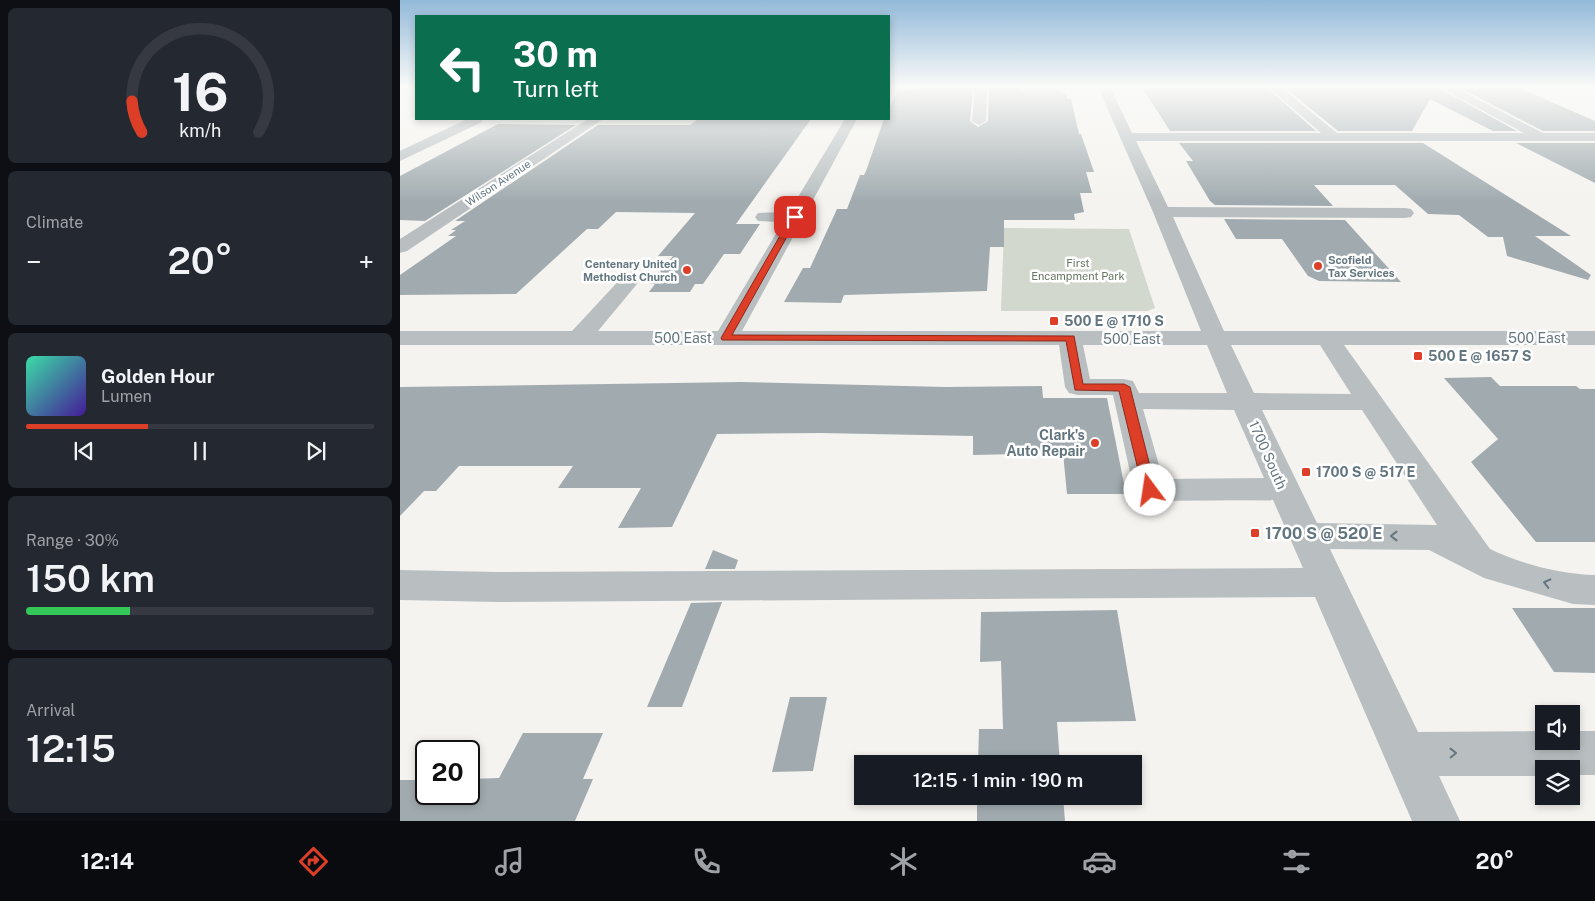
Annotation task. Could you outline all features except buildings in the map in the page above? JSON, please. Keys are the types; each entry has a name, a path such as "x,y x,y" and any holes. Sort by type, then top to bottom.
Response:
{"street":[{"path":"400,157 464,125"},
{"name":"Wilson Avenue","path":"400,247 587,125"},
{"path":"726,338 847,125"},
{"name":"1700 South","path":"1122,125 1162,212 1216,339 1436,821"},
{"path":"1321,125 1334,136"},
{"path":"1522,125 1543,136"},
{"path":"1127,136 1595,136"},
{"path":"1162,212 1405,213"},
{"path":"764,217 795,217"},
{"path":"579,338 632,278"},
{"name":"500 East","path":"400,338 1595,338"},
{"path":"1070,338 1078,387 1124,387 1150,490 1284,489"},
{"path":"1327,338 1478,559"},
{"path":"1127,401 1370,402"},
{"path":"1305,536 1434,537 1496,568 1573,589 1595,590"},
{"path":"400,584 506,587 1326,582"},
{"path":"1405,754 1595,753"}],"green space":[{"name":"First Encampment Park","path":"1004,228 1129,229 1155,308 1147,311 1001,311"}],"place":[{"name":"Scofield Tax Services","path":"1318,266"},
{"name":"Centenary United Methodist Church","path":"687,270"},
{"name":"500 E @ 1710 S","path":"1054,321"},
{"name":"500 E @ 1657 S","path":"1418,356"},
{"name":"Clark's Auto Repair","path":"1095,443"},
{"name":"1700 S @ 517 E","path":"1306,472"},
{"name":"1700 S @ 520 E","path":"1255,533"}],"route":[{"path":"795,217 726,338 1070,338 1078,387 1124,387 1150,490"}]}
